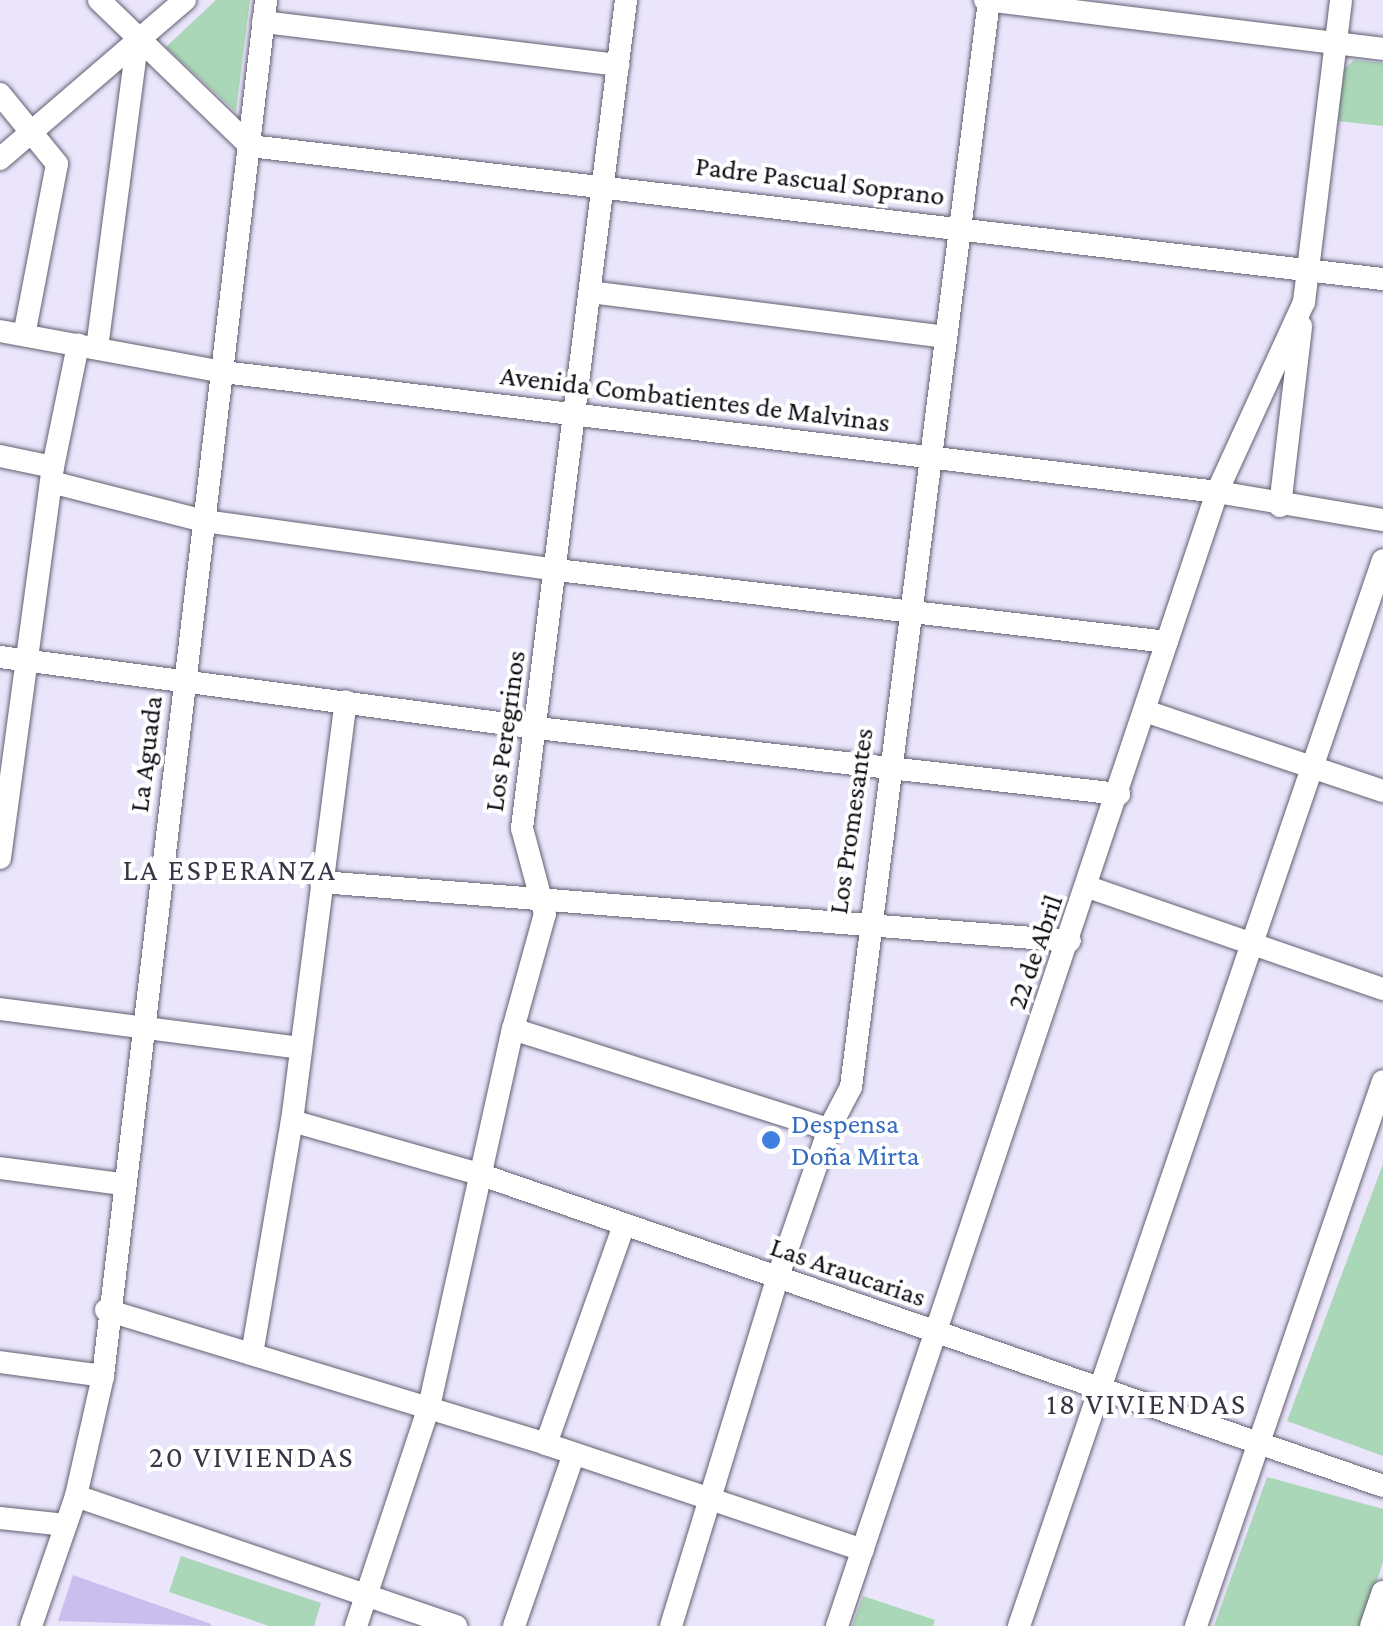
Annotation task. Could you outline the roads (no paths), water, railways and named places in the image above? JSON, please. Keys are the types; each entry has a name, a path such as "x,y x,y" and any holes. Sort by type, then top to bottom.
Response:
{"street":[{"path":"99,0 137,43 250,146"},
{"path":"0,159 185,0"},
{"name":"Los Peregrinos","path":"356,1626 429,1407 513,1029 545,914 522,828 626,0"},
{"path":"988,0 1178,12 1383,49"},
{"name":"Los Promesantes","path":"671,1626 714,1500 718,1466 777,1279 829,1130 851,1087 866,928 962,228 988,0"},
{"name":"22 de Abril","path":"1280,506 1342,0"},
{"path":"265,11 618,65"},
{"name":"La Aguada","path":"32,1626 76,1496 103,1376 106,1310 265,11"},
{"path":"0,858 52,474 88,347 137,43"},
{"path":"0,94 57,164 12,333"},
{"name":"Padre Pascual Soprano","path":"250,146 1383,279"},
{"path":"590,292 945,337"},
{"name":"22 de Abril","path":"837,1626 1120,794 1216,492 1304,302"},
{"name":"Avenida Combatientes de Malvinas","path":"12,333 223,372 1216,492 1280,506 1383,520"},
{"path":"0,456 204,521 557,570 1167,642"},
{"path":"1019,1626 1383,560"},
{"path":"0,657 537,728 1120,794"},
{"path":"252,1354 292,1121 346,701"},
{"path":"1146,711 1383,791"},
{"path":"320,882 541,895 866,928 1070,942"},
{"path":"1088,888 1383,989"},
{"path":"0,1009 300,1048"},
{"path":"513,1029 829,1130"},
{"path":"1196,1626 1383,1081"},
{"name":"Las Araucarias","path":"292,1121 479,1174 1383,1486"},
{"path":"0,1168 121,1184"},
{"path":"546,1444 624,1225"},
{"path":"106,1310 546,1444 863,1550"},
{"path":"0,1362 103,1376"},
{"path":"514,1626 574,1454"},
{"path":"76,1496 456,1626"},
{"path":"0,1518 66,1525"},
{"path":"1372,1626 1383,1592"}],"place":[{"name":"Despensa Doña Mirta","path":"771,1140"}],"district":[{"name":"LA ESPERANZA","path":"230,870"},
{"name":"18 VIVIENDAS","path":"1147,1404"},
{"name":"20 VIVIENDAS","path":"252,1457"}]}
